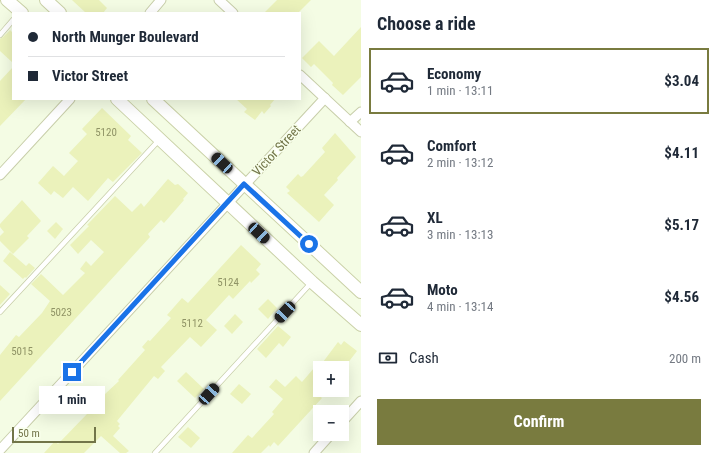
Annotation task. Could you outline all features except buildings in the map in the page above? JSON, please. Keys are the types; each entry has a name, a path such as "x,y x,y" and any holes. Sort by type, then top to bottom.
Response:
{"main road":[{"path":"7,0 17,12"},
{"path":"46,0 59,12"},
{"path":"118,100 312,282 361,324"},
{"path":"154,100 361,292"}],"street":[{"path":"151,12 162,0"},
{"path":"225,2 232,12"},
{"path":"301,76 361,132"},
{"name":"Victor Street","path":"0,450 325,98"},
{"path":"0,175 69,100"},
{"path":"350,122 361,112"},
{"path":"349,414 361,401"},
{"path":"314,453 325,441"}],"lane":[{"path":"0,35 12,22"},
{"path":"0,312 160,139"},
{"path":"155,453 312,282"}],"route":[{"path":"72,372 244,184 309,244"}]}
